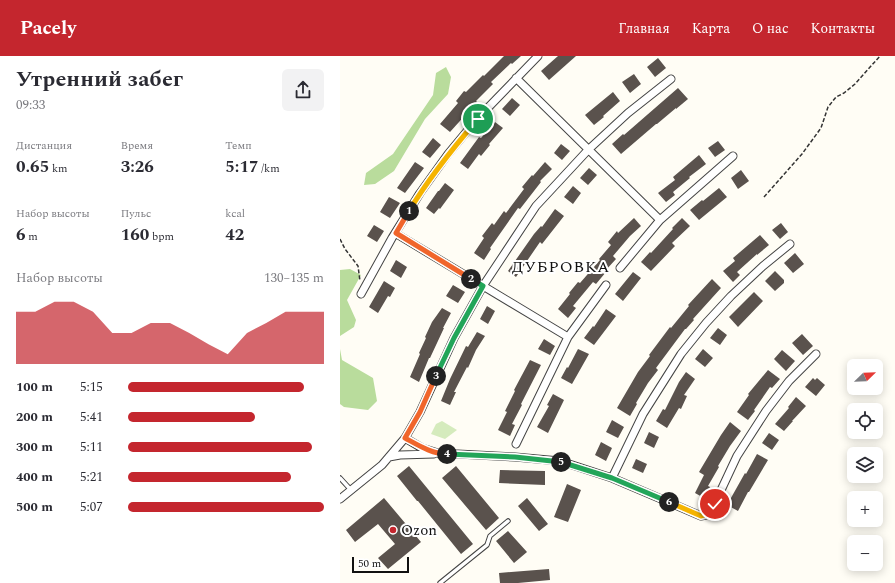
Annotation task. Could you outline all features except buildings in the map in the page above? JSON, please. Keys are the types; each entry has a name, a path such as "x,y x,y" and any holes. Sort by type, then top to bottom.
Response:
{"street":[{"path":"361,294 420,193 448,154 478,119 538,56"},
{"path":"516,78 660,220"},
{"path":"340,499 382,465 405,438 420,412 454,338 483,286 536,206 588,150 628,113 671,79"},
{"path":"620,268 660,220 733,156"},
{"path":"396,233 568,338"},
{"path":"612,478 643,414 681,354 706,323 731,296 763,266 790,244"},
{"path":"516,444 568,338 606,285"},
{"path":"389,457 400,455 458,454 560,461 612,478 701,516 706,515 715,504 737,456 766,411 790,381 816,354"},
{"path":"405,438 422,448 441,454"}],"lane":[{"path":"340,478 351,490"},
{"path":"440,583 487,545 490,536 508,521"}],"path":[{"path":"764,197 802,154 821,128 828,107 836,97 844,93 855,84 880,56"},
{"path":"340,239 345,249 358,266 361,294"}],"green space":[{"path":"446,67 451,77 448,94 425,119 394,171 375,184 364,185 366,173 393,154 433,95 436,73"},
{"path":"350,269 361,275 347,300 356,320 354,327 340,336 340,270"},
{"path":"340,349 342,360 373,378 377,401 368,410 344,407 340,404"},
{"path":"442,421 457,430 445,439 431,434 436,424"}],"place":[{"name":"Ozon","path":"393,530"}],"district":[{"name":"ДУБРОВКА","path":"561,267"}],"route":[{"path":"478,119 448,154 420,193 396,233 483,286 454,338 420,412 405,438 422,448 441,454 515,457 560,461 612,478 701,516 710,512 715,504"}]}
